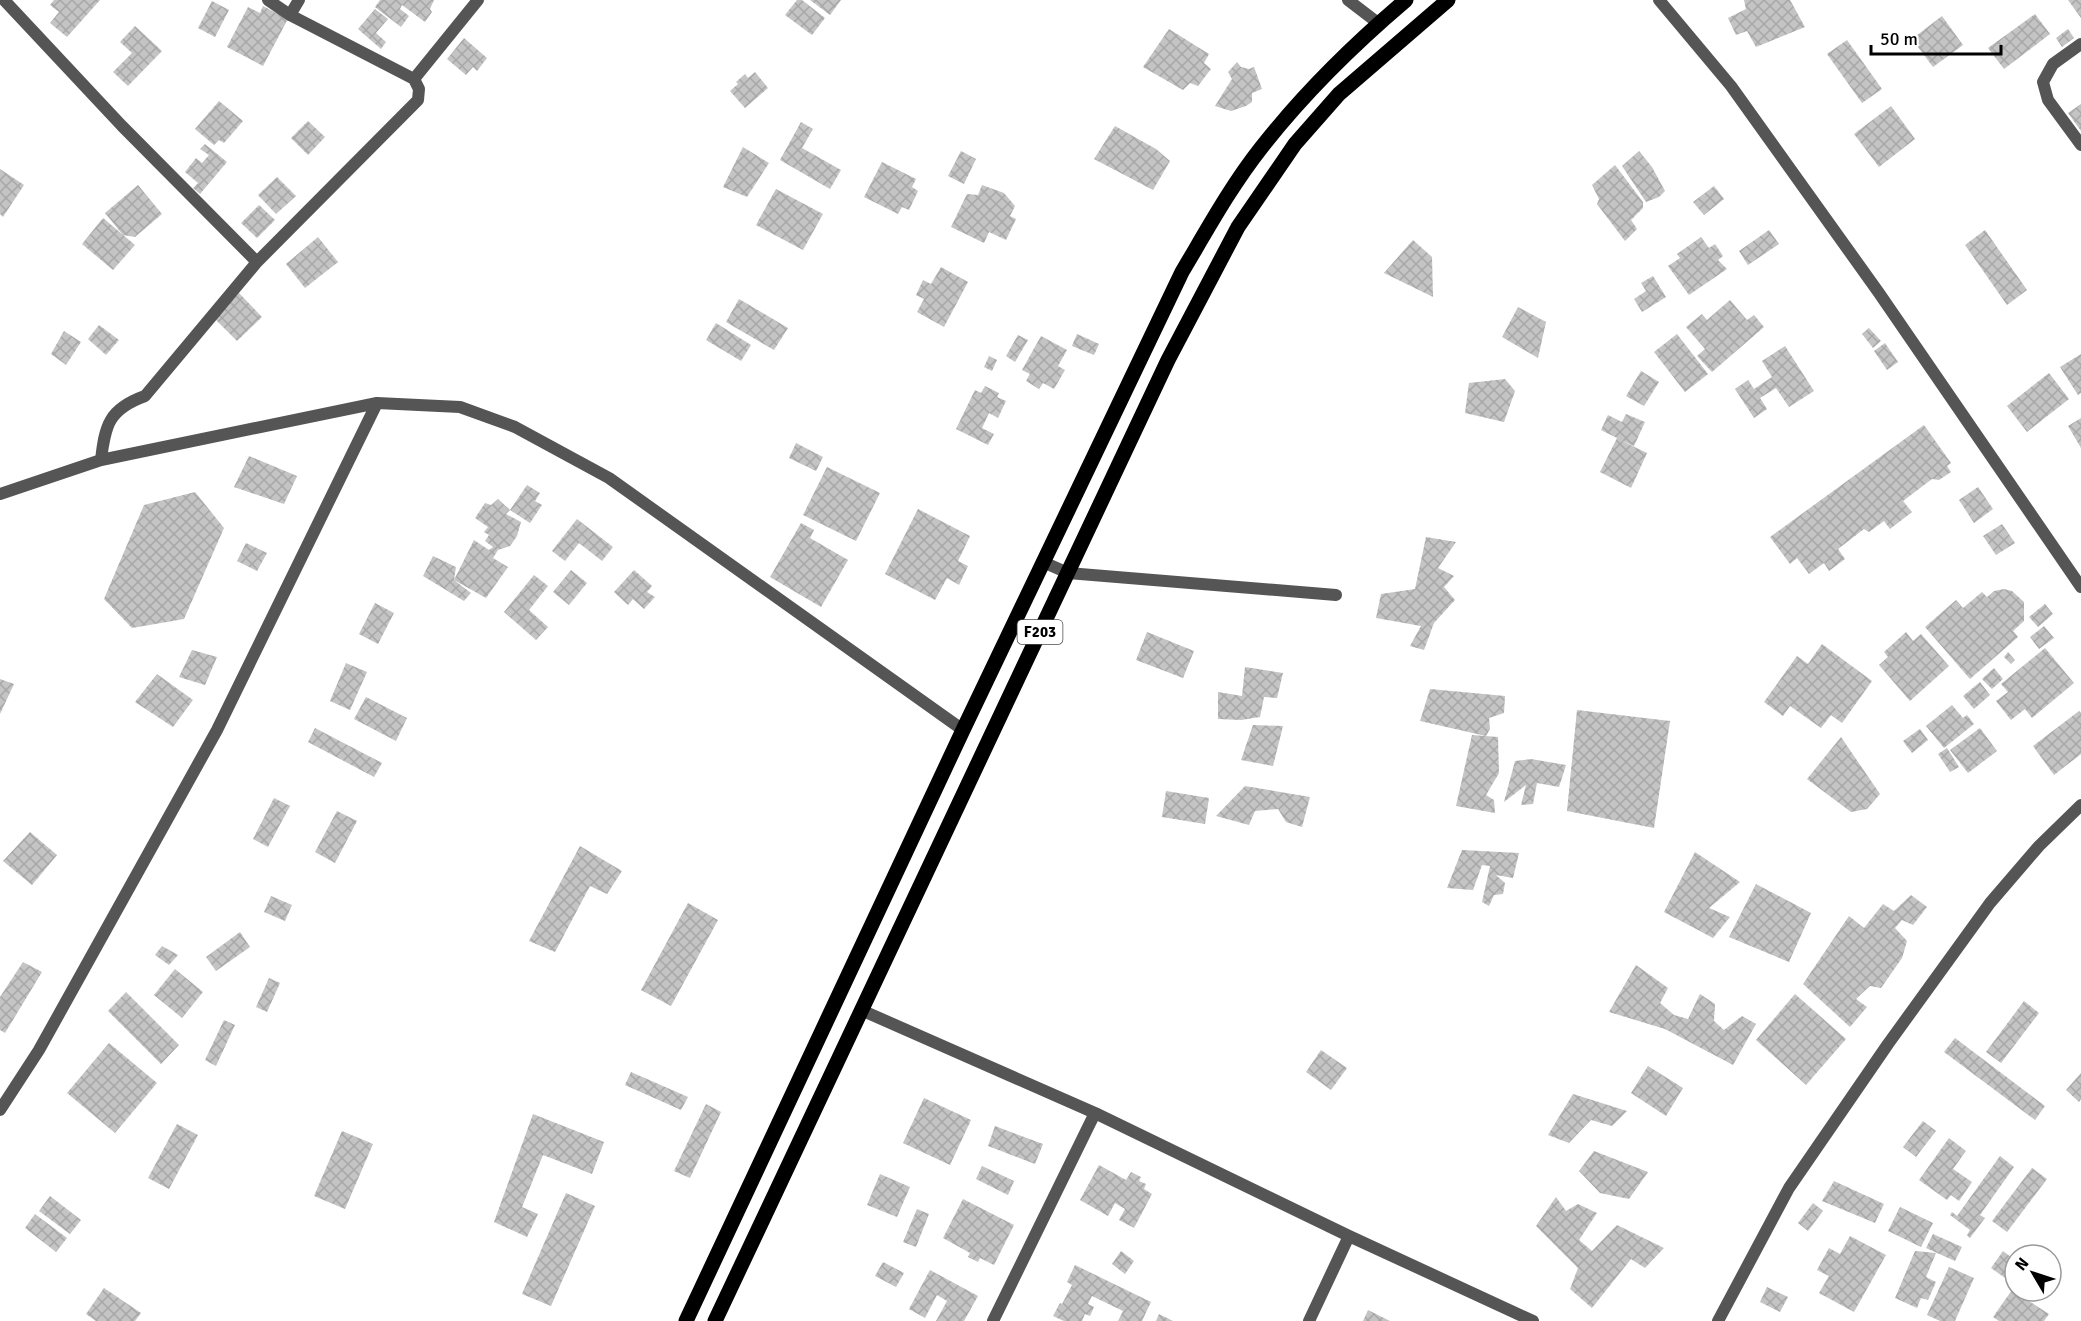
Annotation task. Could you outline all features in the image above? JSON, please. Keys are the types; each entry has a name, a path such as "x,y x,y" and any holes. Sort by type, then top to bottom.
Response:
{"main road":[{"name":"F203","path":"687,1321 963,730 1182,272 1222,205 1260,149 1300,100 1341,57 1406,0"},
{"name":"F203","path":"715,1321 1168,360 1238,227 1295,144 1339,94 1448,0"}],"street":[{"path":"4,0 122,126 257,262"},
{"path":"101,460 104,433 114,414 128,403 145,396 257,262 418,100 419,89 414,79 290,15 268,0"},
{"path":"290,15 299,0"},
{"path":"414,79 478,0"},
{"path":"1348,0 1378,23"},
{"path":"1659,0 1731,87 1879,293 2081,587"},
{"path":"2081,44 2053,64 2043,82 2048,100 2081,145"},
{"path":"0,1110 39,1050 217,730 377,403"},
{"path":"0,494 101,460 377,403 460,407 515,427 609,478 963,730"},
{"path":"1043,562 1068,573 1336,595"},
{"path":"1718,1321 1789,1188 1888,1044 1990,903 2039,846 2081,806"},
{"path":"861,1010 1095,1113 1349,1236 1533,1321"},
{"path":"993,1321 1095,1113"},
{"path":"1309,1321 1349,1236"}],"building":[{"path":"54,0 100,0 67,37 50,23 59,12 50,5"},
{"path":"380,0 434,0 430,9 432,12 425,22 402,5 400,9 409,16 401,27 375,7"},
{"path":"797,0 802,0 825,18 812,35 785,15"},
{"path":"810,0 841,0 830,15"},
{"path":"1744,0 1790,0 1805,27 1756,47 1747,31 1736,35 1728,18 1746,9"},
{"path":"2068,0 2081,0 2081,18"},
{"path":"212,1 229,10 215,37 198,28"},
{"path":"263,6 282,16 290,15 263,66 227,47 248,7 260,13"},
{"path":"375,9 388,19 376,33 386,42 381,49 358,29"},
{"path":"2035,14 2050,34 2004,69 1988,48"},
{"path":"1942,16 1963,45 1933,67 1912,39"},
{"path":"135,26 162,51 128,86 113,72 132,53 120,42"},
{"path":"1169,29 1209,54 1204,63 1211,69 1198,86 1190,83 1183,90 1143,67"},
{"path":"2068,29 2074,38 2062,47 2056,38"},
{"path":"464,38 487,58 477,71 473,67 466,75 447,59"},
{"path":"1847,40 1882,89 1862,103 1827,54"},
{"path":"1237,62 1241,67 1249,69 1254,67 1262,89 1252,93 1252,102 1231,111 1215,106 1232,79 1228,72"},
{"path":"755,72 768,88 745,108 730,91 745,74 748,78"},
{"path":"219,101 243,121 224,143 219,140 214,145 195,129"},
{"path":"2081,104 2081,131 2068,113"},
{"path":"1891,106 1915,139 1879,167 1854,134"},
{"path":"308,121 325,137 308,155 291,138"},
{"path":"801,122 813,129 802,148 841,170 830,189 780,160"},
{"path":"1115,126 1156,149 1170,161 1153,190 1094,159"},
{"path":"205,144 227,162 200,194 193,188 198,183 185,172 196,158 202,163 209,155 200,149"},
{"path":"743,147 769,163 747,197 723,187"},
{"path":"961,151 976,159 964,184 948,176"},
{"path":"1639,151 1652,167 1665,191 1659,197 1646,202 1622,166"},
{"path":"882,162 916,179 912,187 918,191 909,210 902,207 898,214 864,197"},
{"path":"1615,165 1643,202 1643,208 1631,220 1637,229 1625,241 1597,204 1599,199 1592,185"},
{"path":"0,169 24,185 3,217 0,214"},
{"path":"277,177 296,196 276,214 258,195"},
{"path":"138,185 162,214 135,237 123,235 105,213"},
{"path":"982,185 1004,193 1015,206 1010,216 1016,219 1006,240 989,232 984,243 951,227 967,194 978,195"},
{"path":"1714,186 1724,199 1704,215 1693,202"},
{"path":"776,189 823,214 803,250 756,225"},
{"path":"259,205 275,220 257,238 241,223"},
{"path":"103,218 135,245 113,270 82,244"},
{"path":"1769,230 1779,244 1748,265 1739,251"},
{"path":"1985,230 2027,290 2007,305 1965,245"},
{"path":"318,237 338,262 305,288 286,264"},
{"path":"1701,237 1709,248 1715,244 1723,256 1718,260 1727,269 1689,295 1668,266 1680,258 1677,254"},
{"path":"1413,240 1432,257 1433,297 1384,273"},
{"path":"941,267 968,282 944,327 917,312 924,299 916,295 923,280 931,284"},
{"path":"1653,276 1666,297 1642,312 1634,299 1646,291 1641,283"},
{"path":"239,293 262,317 237,341 214,318"},
{"path":"739,299 788,328 774,350 726,322"},
{"path":"1730,300 1747,320 1754,315 1764,327 1712,372 1697,356 1705,349 1686,327 1702,314 1707,320"},
{"path":"1518,307 1546,322 1538,358 1502,337"},
{"path":"716,323 751,345 741,361 706,340"},
{"path":"99,325 119,340 106,355 88,339"},
{"path":"1869,328 1881,341 1873,348 1862,334"},
{"path":"64,331 81,342 66,365 51,354"},
{"path":"1077,334 1099,344 1094,355 1072,346"},
{"path":"1677,334 1708,374 1685,392 1654,352"},
{"path":"1018,335 1028,340 1015,362 1006,356"},
{"path":"1041,336 1067,350 1058,366 1065,370 1054,389 1043,383 1039,389 1026,381 1030,374 1022,370"},
{"path":"1885,343 1898,362 1887,370 1874,351"},
{"path":"1785,346 1814,391 1789,407 1776,388 1760,398 1767,409 1754,418 1735,389 1748,380 1754,389 1772,377 1762,361"},
{"path":"2081,354 2081,393 2078,395 2060,367"},
{"path":"989,356 997,360 992,371 984,367"},
{"path":"1641,371 1659,382 1644,406 1626,396"},
{"path":"2049,373 2069,399 2027,432 2007,406"},
{"path":"1505,379 1515,391 1504,422 1465,413 1469,383"},
{"path":"985,386 999,393 997,397 1006,401 998,418 989,413 982,428 994,434 988,445 956,429 975,390 981,393"},
{"path":"1626,414 1645,422 1634,446 1618,439 1647,453 1631,488 1600,472 1617,438 1601,430 1608,415 1622,422"},
{"path":"2081,418 2081,448 2068,426"},
{"path":"1924,425 1951,463 1947,466 1951,472 1939,480 1932,479 1903,501 1912,512 1890,529 1884,521 1869,532 1864,529 1838,549 1845,559 1829,571 1824,563 1809,574 1797,558 1790,564 1770,537"},
{"path":"796,443 823,457 816,471 789,458"},
{"path":"249,456 297,476 284,504 234,487"},
{"path":"827,467 880,493 856,541 803,515"},
{"path":"527,485 540,493 535,501 542,505 530,523 510,510"},
{"path":"1978,487 1993,509 1974,523 1959,500"},
{"path":"195,492 224,528 184,619 132,628 104,599 144,505"},
{"path":"498,499 510,510 506,514 521,522 517,536 510,546 498,550 493,558 508,567 486,598 454,580 474,540 489,550 493,547 485,541 489,535 484,532 488,527 475,518 485,503 491,505"},
{"path":"918,509 970,536 958,561 968,566 959,585 947,578 935,600 885,574"},
{"path":"577,519 613,547 602,561 579,543 565,561 552,551"},
{"path":"801,523 814,530 810,538 848,560 821,607 770,577"},
{"path":"2002,524 2015,543 1996,555 1983,536"},
{"path":"1426,537 1456,542 1438,568 1454,576 1444,587 1455,600 1434,623 1424,650 1410,646 1421,626 1376,618 1381,594 1415,589"},
{"path":"246,543 267,553 257,571 237,561"},
{"path":"433,556 456,567 454,580 471,593 464,601 423,576"},
{"path":"571,570 587,583 569,605 553,592"},
{"path":"634,570 652,586 647,592 655,597 644,609 633,599 628,605 614,592"},
{"path":"534,575 548,586 529,610 548,627 536,640 504,612"},
{"path":"2004,589 2012,591 2024,602 2024,621 2013,631 2018,637 1970,679 1925,627 1956,600 1963,608 1982,592 1987,597 1994,591"},
{"path":"375,603 394,613 378,644 359,634"},
{"path":"2045,604 2053,614 2038,627 2029,617"},
{"path":"2044,626 2054,638 2039,649 2030,637"},
{"path":"1147,632 1194,651 1183,678 1136,660"},
{"path":"1906,632 1913,641 1921,634 1949,666 1910,701 1879,665 1888,657 1884,652"},
{"path":"1822,644 1872,681 1842,723 1831,715 1821,728 1790,706 1783,716 1764,702 1797,656 1808,664"},
{"path":"2045,648 2074,683 2032,718 2025,709 2011,720 1996,701 2008,692 2001,684"},
{"path":"192,650 217,657 205,685 179,677"},
{"path":"2008,652 2015,660 2011,664 2004,657"},
{"path":"346,663 367,672 350,710 330,701"},
{"path":"1245,667 1283,673 1277,698 1264,697 1260,717 1241,720 1218,719 1218,692 1242,696"},
{"path":"1994,668 2003,679 1992,689 1982,679"},
{"path":"157,674 193,700 173,727 135,702"},
{"path":"0,679 14,684 0,714"},
{"path":"1980,682 1990,695 1974,709 1963,696"},
{"path":"1430,689 1505,696 1504,713 1489,718 1490,729 1486,736 1420,721"},
{"path":"366,697 407,718 396,741 354,719"},
{"path":"1952,705 1963,718 1967,715 1974,724 1944,748 1926,726"},
{"path":"1577,710 1670,721 1654,828 1567,811"},
{"path":"2079,711 2081,713 2081,754 2054,775 2033,746"},
{"path":"1253,725 1283,726 1273,766 1241,760"},
{"path":"315,728 382,763 374,777 308,742"},
{"path":"1980,728 1997,751 1968,773 1950,750"},
{"path":"1920,729 1928,740 1912,753 1903,741"},
{"path":"1472,735 1498,737 1499,773 1486,795 1494,800 1495,813 1456,806"},
{"path":"1841,737 1880,794 1867,809 1851,812 1807,779"},
{"path":"1947,748 1959,767 1950,772 1938,754"},
{"path":"1531,759 1566,765 1559,787 1537,783 1533,804 1521,805 1526,785 1504,802 1515,761"},
{"path":"1245,786 1310,797 1302,827 1286,822 1278,809 1255,811 1249,825 1216,816"},
{"path":"1166,791 1209,798 1205,824 1162,817"},
{"path":"274,798 290,806 268,847 253,839"},
{"path":"337,811 357,821 335,863 315,852"},
{"path":"30,832 57,855 32,885 3,861"},
{"path":"580,846 622,871 607,894 590,886 555,952 529,941"},
{"path":"1462,850 1519,853 1513,878 1496,875 1505,883 1503,894 1494,895 1489,906 1482,902 1490,866 1482,865 1473,890 1447,888"},
{"path":"1695,852 1740,882 1709,908 1730,917 1713,938 1664,912"},
{"path":"1756,884 1811,913 1789,962 1729,937"},
{"path":"1911,895 1927,907 1913,925 1902,920 1895,928 1907,941 1902,958 1881,988 1870,986 1856,999 1867,1007 1850,1027 1803,984 1849,916 1864,928 1883,904 1894,911"},
{"path":"271,896 292,905 285,921 264,912"},
{"path":"688,903 718,920 671,1006 641,990"},
{"path":"240,932 250,947 216,971 206,957"},
{"path":"162,946 178,955 169,965 155,955"},
{"path":"23,962 42,972 5,1033 0,1030 0,997"},
{"path":"1636,965 1668,988 1660,1003 1674,1015 1688,1019 1700,994 1715,1004 1714,1021 1724,1030 1742,1016 1756,1024 1733,1065 1665,1029 1609,1012"},
{"path":"175,969 203,992 182,1018 154,995"},
{"path":"269,978 280,983 267,1012 256,1007"},
{"path":"126,992 179,1045 161,1064 108,1011"},
{"path":"1795,994 1846,1039 1806,1085 1756,1040"},
{"path":"2024,1001 2039,1013 2001,1063 1986,1052"},
{"path":"224,1020 235,1025 216,1066 205,1060"},
{"path":"1955,1038 2045,1106 2035,1120 1944,1052"},
{"path":"109,1043 157,1083 115,1133 67,1093"},
{"path":"1321,1050 1347,1068 1331,1090 1306,1072"},
{"path":"1648,1066 1683,1088 1666,1116 1631,1093"},
{"path":"631,1072 688,1097 681,1110 625,1085"},
{"path":"2081,1073 2081,1099 2079,1102 2066,1090"},
{"path":"1573,1094 1627,1111 1612,1126 1591,1120 1569,1143 1548,1135"},
{"path":"924,1098 971,1120 950,1165 903,1143"},
{"path":"706,1104 721,1112 690,1178 674,1171"},
{"path":"533,1114 604,1142 592,1174 543,1155 522,1207 538,1214 527,1237 494,1222"},
{"path":"1923,1121 1936,1131 1916,1157 1903,1147"},
{"path":"177,1124 198,1135 169,1189 148,1178"},
{"path":"995,1126 1043,1144 1035,1164 988,1146"},
{"path":"342,1131 373,1144 345,1209 314,1196"},
{"path":"1949,1138 1966,1151 1953,1169 1972,1182 1959,1201 1951,1195 1947,1200 1919,1180"},
{"path":"1594,1151 1648,1172 1629,1199 1600,1193 1579,1171"},
{"path":"2000,1156 2014,1167 1980,1215 1985,1218 1970,1238 1967,1235 1970,1230 1950,1215 1952,1212 1957,1216"},
{"path":"1099,1165 1126,1180 1131,1172 1141,1177 1139,1181 1146,1184 1144,1189 1152,1194 1134,1228 1119,1220 1125,1209 1115,1203 1108,1216 1080,1200"},
{"path":"982,1166 1014,1181 1008,1195 976,1179"},
{"path":"2032,1168 2047,1179 2007,1232 1992,1221"},
{"path":"880,1174 910,1187 897,1217 867,1205"},
{"path":"1834,1181 1884,1204 1875,1223 1822,1201"},
{"path":"566,1193 595,1206 551,1306 522,1294"},
{"path":"50,1196 81,1220 70,1234 39,1211"},
{"path":"1556,1197 1566,1211 1578,1204 1597,1213 1579,1240 1592,1251 1617,1225 1664,1248 1645,1268 1631,1259 1592,1308 1570,1289 1578,1268 1536,1226"},
{"path":"963,1199 1014,1225 994,1265 980,1258 978,1262 968,1257 970,1253 943,1238"},
{"path":"1813,1203 1823,1211 1808,1231 1798,1223"},
{"path":"1900,1207 1933,1223 1921,1247 1888,1231"},
{"path":"917,1209 929,1214 916,1247 903,1242"},
{"path":"35,1214 67,1238 56,1252 25,1228"},
{"path":"1933,1234 1962,1247 1955,1261 1926,1248"},
{"path":"1850,1236 1886,1255 1854,1312 1819,1293 1829,1276 1817,1270 1829,1248 1840,1254"},
{"path":"1121,1251 1134,1261 1125,1274 1112,1264"},
{"path":"1915,1251 1936,1253 1926,1277 1936,1282 1928,1300 1921,1298 1917,1308 1895,1298"},
{"path":"2003,1251 2003,1276 1991,1268"},
{"path":"883,1262 904,1273 896,1287 875,1276"},
{"path":"1075,1265 1151,1302 1142,1321 1118,1321 1123,1311 1092,1296 1088,1304 1094,1307 1090,1316 1085,1314 1082,1321 1064,1321 1053,1316 1072,1285 1067,1282"},
{"path":"1949,1267 1974,1278 1955,1321 1940,1321 1927,1315"},
{"path":"930,1270 978,1296 964,1321 936,1321 947,1301 937,1295 925,1318 909,1309"},
{"path":"1767,1287 1788,1297 1780,1312 1760,1302"},
{"path":"104,1288 141,1313 135,1321 96,1321 86,1314"},
{"path":"2003,1303 2032,1303 2049,1314 2044,1321 1999,1321 1993,1317"},
{"path":"1368,1310 1390,1321 1363,1321"},
{"path":"1159,1314 1173,1321 1156,1321"}]}
